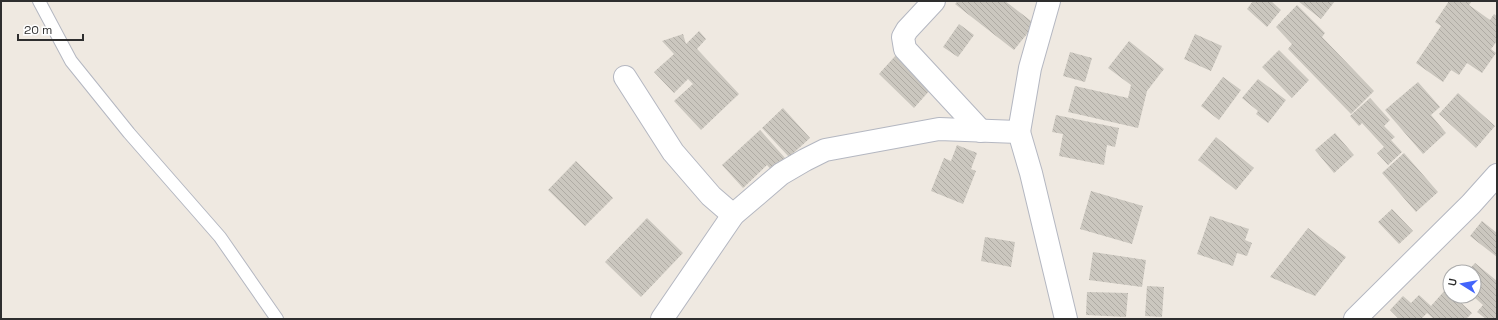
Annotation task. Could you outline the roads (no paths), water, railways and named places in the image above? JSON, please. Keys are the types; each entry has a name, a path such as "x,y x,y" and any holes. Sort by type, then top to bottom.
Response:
{"street":[{"path":"934,1 907,30 903,37 905,49 980,131"},
{"path":"1043,4 1018,132 1031,173 1066,319"},
{"path":"625,78 673,152 711,196 733,215"},
{"path":"662,319 733,215 781,174 825,150 939,130 1018,132"},
{"path":"1355,319 1495,181"}],"lane":[{"path":"39,1 71,61 129,133 220,237 277,319"}]}
